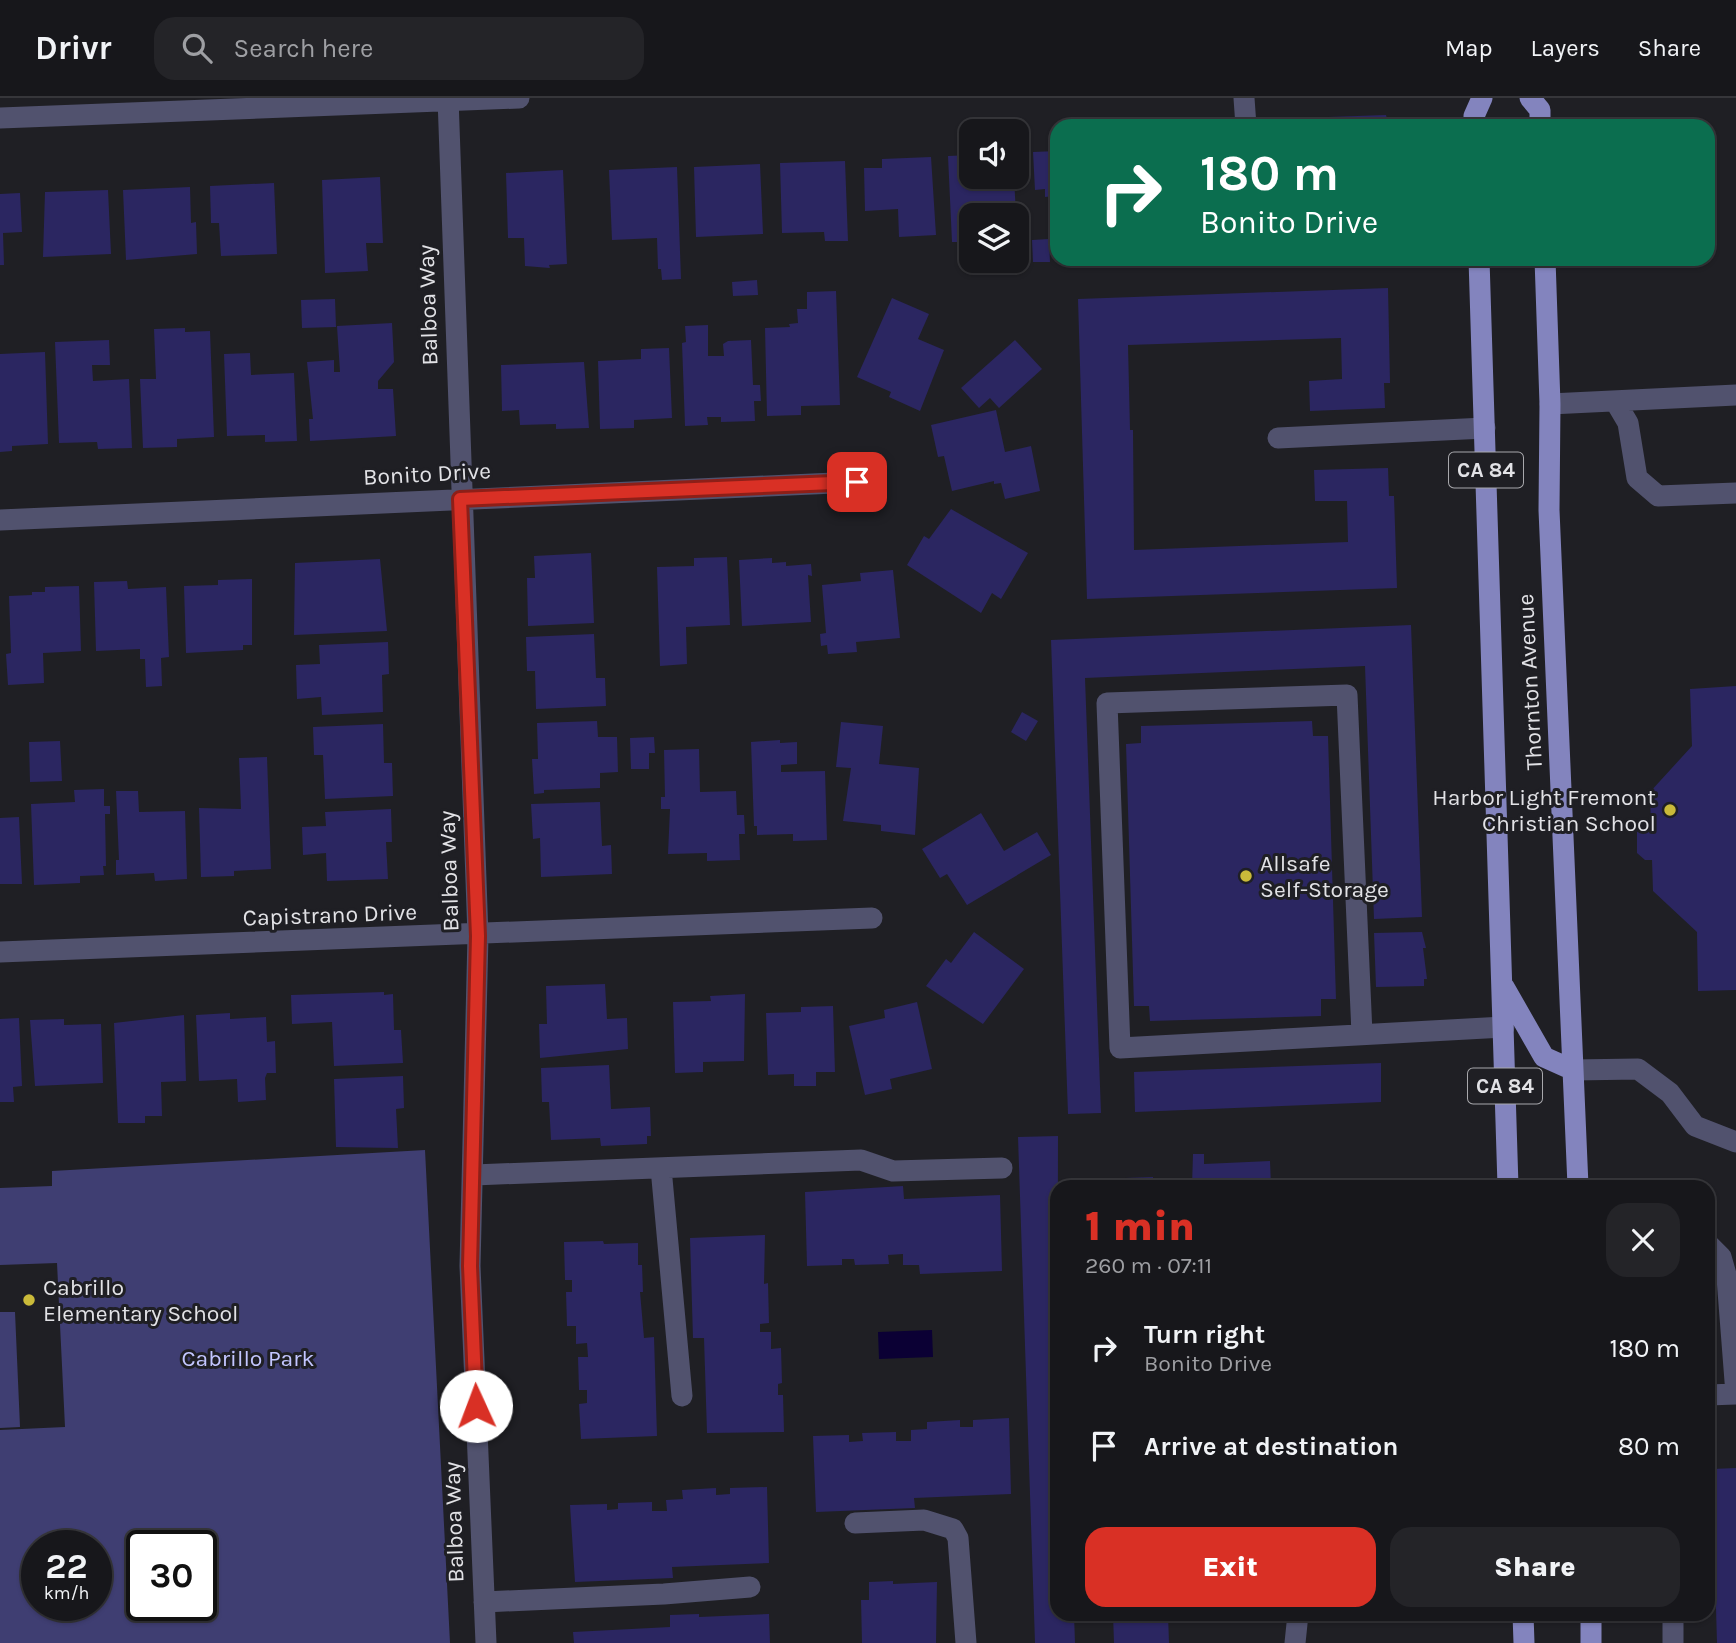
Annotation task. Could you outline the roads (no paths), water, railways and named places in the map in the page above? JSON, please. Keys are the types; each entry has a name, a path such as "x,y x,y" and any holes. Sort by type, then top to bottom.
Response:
{"main road":[{"path":"1474,119 1482,98"},
{"path":"1530,98 1539,110 1540,119"},
{"name":"Thornton Avenue","path":"1479,266 1508,1180"},
{"name":"Thornton Avenue","path":"1545,266 1550,404 1549,510 1578,1180"},
{"path":"1503,985 1545,1057 1573,1070"},
{"path":"1523,1621 1524,1643"},
{"path":"1591,1621 1591,1643"}],"street":[{"path":"0,118 520,98"},
{"path":"1244,98 1246,119"},
{"name":"Balboa Way","path":"448,99 460,499 478,936 470,1266 486,1643"},
{"path":"1550,404 1736,395"},
{"path":"1615,401 1628,423 1637,478 1658,496 1736,493"},
{"path":"1278,438 1485,428"},
{"name":"Bonito Drive","path":"0,520 857,482"},
{"path":"1362,1034 1348,695 1107,703 1120,1048 1504,1027"},
{"name":"Capistrano Drive","path":"0,953 478,936 873,918"},
{"path":"1573,1070 1637,1069 1670,1093 1695,1126 1736,1142"},
{"path":"474,1175 861,1160 893,1171 1002,1168"},
{"path":"662,1168 682,1396"},
{"path":"1715,1251 1721,1257 1727,1278 1736,1394 1715,1395"},
{"path":"855,1523 924,1520 953,1529 958,1538 965,1643"},
{"path":"484,1602 664,1594 750,1587"},
{"path":"1296,1643 1298,1621"},
{"path":"1673,1621 1673,1643"}],"place":[{"name":"Harbor Light Fremont Christian School","path":"1670,810"},
{"name":"Allsafe Self-Storage","path":"1246,876"},
{"name":"Cabrillo Elementary School","path":"29,1300"}],"park label":[{"name":"Cabrillo Park","path":"248,1358"}]}
